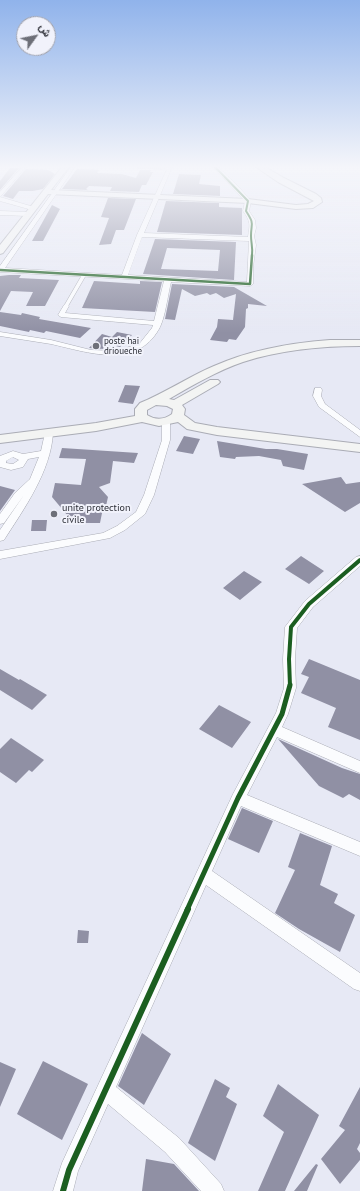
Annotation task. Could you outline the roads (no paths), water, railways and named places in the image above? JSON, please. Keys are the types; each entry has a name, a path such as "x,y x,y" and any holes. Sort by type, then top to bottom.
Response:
{"street":[{"path":"0,250 21,223"},
{"path":"0,270 8,261 34,223"},
{"path":"124,277 145,223"},
{"path":"0,270 250,284 250,267 253,245 252,223"},
{"path":"140,235 252,239"},
{"path":"0,334 51,342 91,352 119,353 143,345 156,328 168,279"},
{"path":"66,306 61,315 157,323"},
{"path":"0,431 143,413 156,423 173,414 196,392 230,374 271,359 360,343"},
{"path":"154,402 200,377 239,360 286,349 339,347 360,350"},
{"path":"318,390 317,396 322,405 360,434"},
{"path":"196,392 191,406 192,416 202,424 217,431"},
{"path":"0,439 96,427 143,413 148,403 167,402 173,414 191,426 217,431 360,448"},
{"path":"0,555 106,536 114,533 140,514 149,495 173,414"},
{"path":"0,538 28,496 33,480 48,446 49,433"},
{"path":"1,464 7,467 18,466 24,460 23,457 45,454"},
{"path":"0,521 18,495 33,480"},
{"path":"63,1191 69,1170 238,798 282,714 290,688 289,659 291,627 309,604 360,560"},
{"path":"274,730 360,767"},
{"path":"238,798 360,849"},
{"path":"204,874 360,983"},
{"path":"106,1090 172,1145 214,1191"}],"lane":[{"path":"66,306 84,275"}],"place":[{"name":"poste hai drioueche","path":"96,346"},
{"name":"unite protection civile","path":"54,514"}]}
